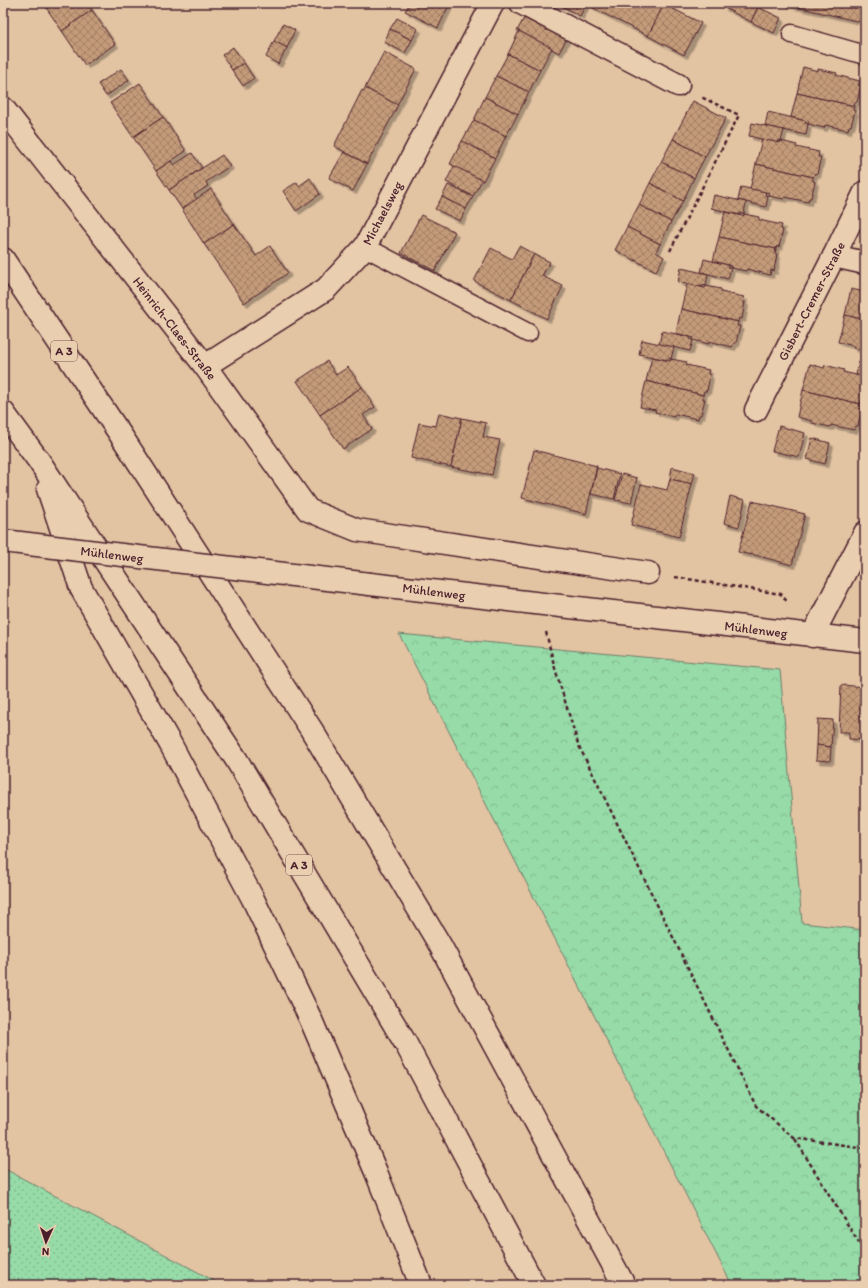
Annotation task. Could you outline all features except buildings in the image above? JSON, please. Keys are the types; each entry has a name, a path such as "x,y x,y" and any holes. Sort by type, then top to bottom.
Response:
{"main road":[{"name":"Michaelsweg","path":"205,366 326,289 365,247 493,3"},
{"path":"521,3 678,85"},
{"name":"Heinrich-Claes-Straße","path":"3,108 205,366 308,510 357,530 648,573"},
{"name":"Gisbert-Cremer-Straße","path":"756,410 865,192"},
{"path":"834,256 865,264"},
{"name":"A 3","path":"3,259 126,443 315,736 440,945 624,1285"},
{"name":"A 3","path":"3,412 39,461 236,759 406,1044 534,1285"},
{"path":"39,461 81,588 171,745 253,899 311,1020 376,1172 422,1285"},
{"path":"812,636 865,533"},
{"name":"Mühlenweg","path":"3,541 865,641"}],"lane":[{"path":"792,34 865,55"},
{"path":"365,247 528,333"}],"path":[{"path":"670,251 739,115 678,85"},
{"path":"648,573 781,594 812,636"},
{"path":"539,604 554,665 578,744 756,1106 794,1138 865,1253"},
{"path":"794,1138 865,1148"}],"green space":[{"path":"399,634 780,670 802,923 865,930 865,1285 732,1285"},
{"path":"3,1168 222,1285 3,1285"}]}
